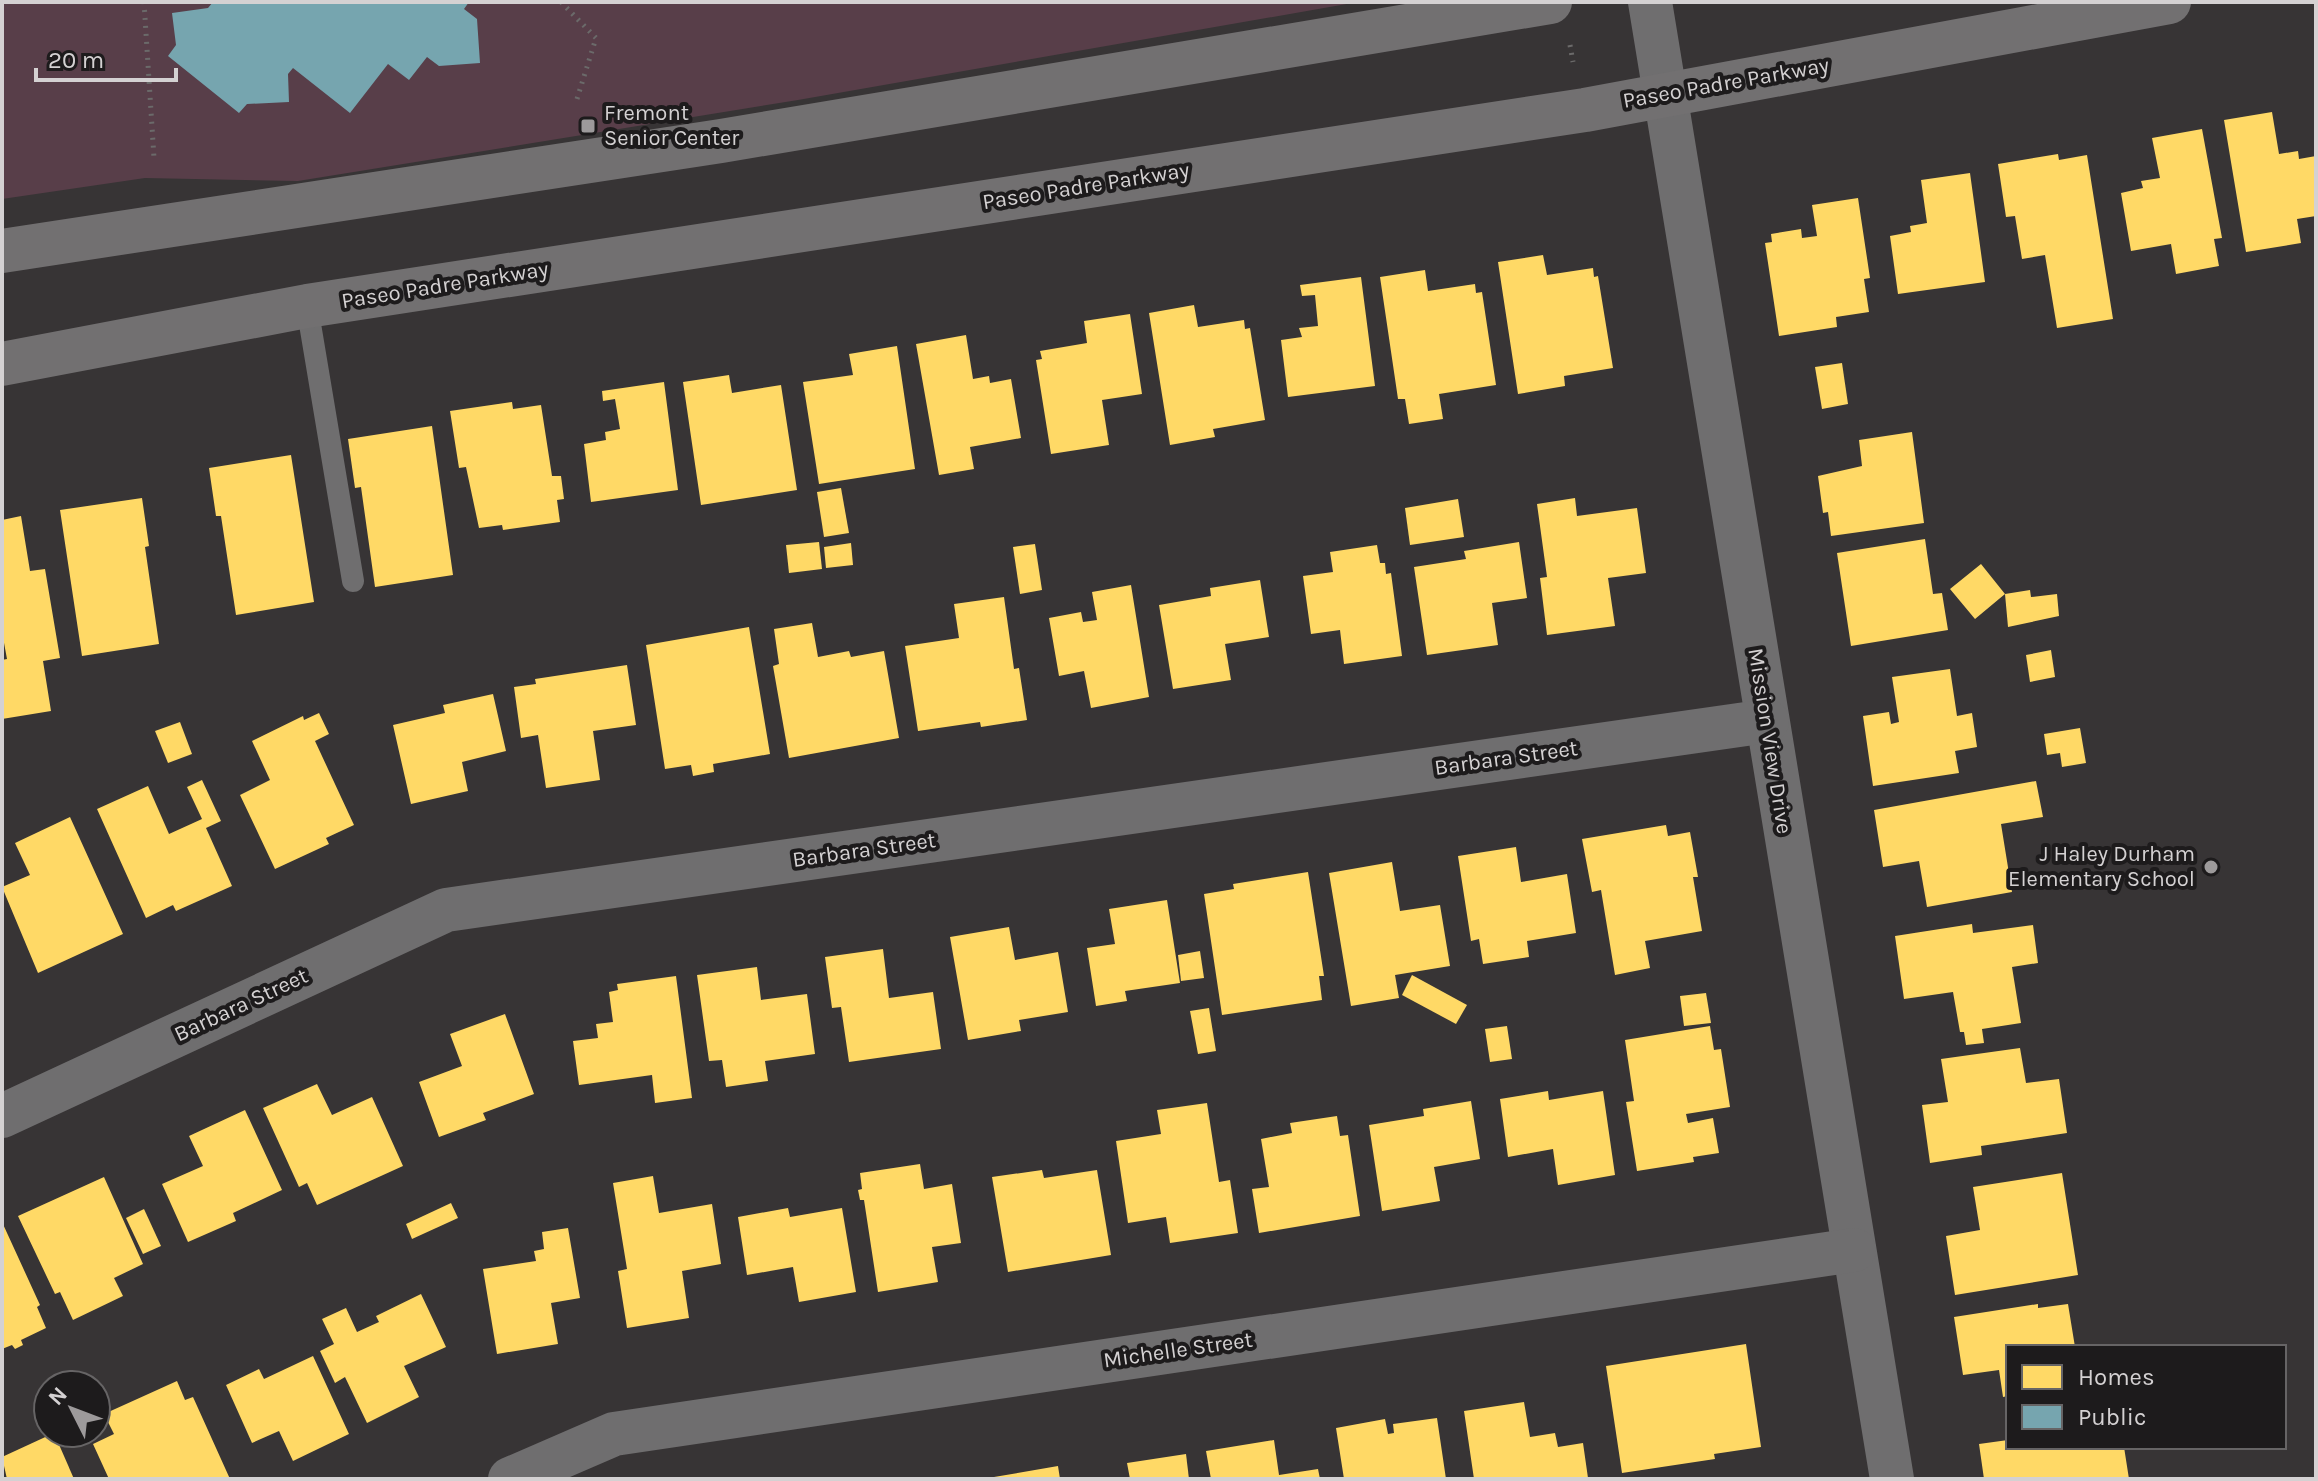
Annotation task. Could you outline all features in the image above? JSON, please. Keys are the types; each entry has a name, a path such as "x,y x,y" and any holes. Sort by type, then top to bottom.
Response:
{"main road":[{"path":"2,251 721,141 1550,2"},
{"name":"Paseo Padre Parkway","path":"2,364 307,306 1585,110 2169,2"}],"street":[{"name":"Mission View Drive","path":"1650,2 1892,1479"},
{"name":"Barbara Street","path":"2,1116 446,910 1767,721"},
{"name":"Michelle Street","path":"510,1479 614,1434 1854,1250"}],"lane":[{"path":"307,306 353,581"}],"path":[{"path":"144,2 154,158"},
{"path":"561,2 596,38 577,99"},
{"path":"1570,45 1573,62"}],"shaded area":[{"path":"2,2 1358,2 798,100 298,181 145,178 2,199"}],"building: Homes":[{"path":"2272,112 2279,154 2298,151 2299,159 2316,156 2316,216 2297,219 2301,243 2246,252 2224,120"},
{"path":"2202,129 2222,238 2214,239 2219,266 2176,274 2171,244 2131,251 2121,193 2143,188 2141,181 2160,178 2152,138"},
{"path":"2058,154 2059,160 2087,155 2113,319 2057,328 2045,255 2022,259 2015,216 2006,217 1998,164"},
{"path":"1970,173 1985,282 1898,294 1890,236 1911,232 1910,226 1927,223 1921,180"},
{"path":"1858,198 1870,278 1864,279 1869,312 1836,317 1837,327 1779,336 1765,243 1772,242 1771,234 1801,229 1802,238 1817,236 1812,205"},
{"path":"1543,255 1547,275 1593,268 1594,277 1598,276 1613,368 1564,376 1565,386 1518,394 1498,262"},
{"path":"1425,270 1428,291 1475,284 1476,293 1482,292 1496,385 1439,394 1443,419 1409,424 1405,399 1398,399 1380,277"},
{"path":"1361,277 1375,386 1288,397 1281,340 1302,337 1299,328 1318,326 1315,295 1302,296 1300,285"},
{"path":"1194,305 1198,327 1244,320 1245,329 1250,328 1265,420 1213,429 1215,437 1170,445 1149,313"},
{"path":"1130,314 1142,394 1102,400 1109,445 1051,454 1036,360 1042,359 1040,351 1087,343 1084,321"},
{"path":"966,335 973,379 989,376 990,383 1011,379 1021,438 970,447 974,469 939,475 916,344"},
{"path":"897,346 915,469 819,484 803,382 853,375 849,354"},
{"path":"1842,363 1848,404 1822,409 1815,367"},
{"path":"729,375 732,393 781,385 797,490 701,505 683,382"},
{"path":"664,382 678,490 591,502 584,444 606,440 605,432 620,429 615,399 603,401 602,391"},
{"path":"512,402 513,409 541,405 552,476 561,476 564,499 557,500 560,522 503,530 502,525 479,528 466,467 459,468 450,411"},
{"path":"432,426 453,575 375,587 361,487 355,488 348,439"},
{"path":"1912,432 1924,523 1831,536 1828,512 1823,513 1818,476 1862,466 1859,440"},
{"path":"291,455 314,602 236,615 221,516 216,516 209,468"},
{"path":"841,488 849,533 824,537 817,492"},
{"path":"142,498 149,546 145,547 159,644 82,656 60,510"},
{"path":"1575,498 1577,516 1637,508 1646,573 1608,578 1615,626 1547,635 1540,578 1547,577 1537,504"},
{"path":"1458,499 1464,537 1410,545 1405,508"},
{"path":"21,516 30,571 45,569 60,658 43,661 51,711 2,719 2,660 7,659 2,632 2,520"},
{"path":"1925,539 1933,594 1942,593 1948,630 1851,646 1837,553"},
{"path":"819,542 822,569 789,573 786,545"},
{"path":"1519,542 1527,598 1492,603 1498,645 1427,655 1414,567 1466,559 1464,551"},
{"path":"851,543 853,565 826,568 824,547"},
{"path":"1035,544 1042,590 1020,594 1013,547"},
{"path":"1377,545 1380,563 1385,563 1386,574 1391,573 1402,656 1344,664 1340,630 1311,634 1303,576 1333,572 1330,552"},
{"path":"1981,564 2005,594 1975,619 1950,589"},
{"path":"1260,580 1269,637 1225,644 1231,680 1173,689 1159,605 1211,596 1210,588"},
{"path":"1131,585 1149,697 1091,708 1084,671 1059,676 1049,618 1081,612 1083,622 1097,620 1092,592"},
{"path":"2030,590 2031,597 2057,594 2059,616 2008,627 2005,594"},
{"path":"1004,597 1014,669 1019,668 1027,720 981,727 980,722 918,731 905,646 959,638 954,604"},
{"path":"812,623 818,657 849,651 851,657 884,651 899,738 789,758 773,666 779,664 774,629"},
{"path":"749,627 770,754 713,764 714,772 693,776 691,765 665,769 646,645"},
{"path":"2051,650 2055,677 2030,682 2026,655"},
{"path":"627,665 636,725 593,731 600,780 546,788 538,735 521,738 514,687 536,684 535,679"},
{"path":"1950,669 1957,716 1972,713 1977,747 1955,751 1959,773 1873,786 1863,716 1889,712 1891,724 1899,722 1892,677"},
{"path":"493,694 506,751 462,762 468,791 411,804 393,725 445,713 443,705"},
{"path":"319,713 329,734 315,741 354,825 326,838 329,844 275,869 240,795 270,780 252,741 303,716 304,720"},
{"path":"180,722 192,754 168,763 155,731"},
{"path":"2080,728 2086,763 2062,767 2060,753 2047,755 2044,734"},
{"path":"202,780 221,821 206,828 232,886 176,911 173,905 146,918 97,809 148,786 169,834 202,819 187,787"},
{"path":"2036,781 2043,817 2001,824 2012,892 1927,907 1919,861 1883,867 1874,810"},
{"path":"70,817 123,934 38,973 2,887 30,875 15,843"},
{"path":"1666,825 1668,836 1690,832 1698,877 1693,877 1702,931 1645,941 1650,968 1615,975 1601,890 1592,892 1582,839"},
{"path":"1516,847 1521,882 1567,874 1576,933 1527,941 1529,957 1483,964 1479,939 1471,941 1458,856"},
{"path":"1392,862 1400,911 1440,905 1450,966 1395,975 1399,998 1351,1006 1329,873"},
{"path":"1308,872 1324,976 1319,976 1322,1000 1222,1015 1204,894 1234,889 1233,884"},
{"path":"1167,900 1180,983 1125,991 1127,1001 1096,1006 1087,948 1115,944 1109,909"},
{"path":"1972,924 1973,933 2033,925 2038,963 2012,967 2021,1023 1982,1029 1984,1043 1966,1045 1964,1032 1960,1032 1953,992 1904,999 1895,936"},
{"path":"1009,927 1015,960 1058,952 1068,1012 1019,1020 1021,1031 968,1040 950,937"},
{"path":"883,949 889,998 933,992 941,1049 849,1062 841,1007 832,1008 825,957"},
{"path":"1200,951 1204,978 1181,981 1178,955"},
{"path":"757,967 761,1000 807,994 815,1054 765,1061 768,1081 726,1087 722,1060 709,1061 697,975"},
{"path":"1412,975 1467,1005 1456,1024 1402,995"},
{"path":"676,976 692,1098 655,1103 652,1075 579,1085 573,1041 598,1038 596,1024 613,1022 609,992 618,990 617,984"},
{"path":"1706,993 1711,1023 1684,1026 1680,996"},
{"path":"1209,1008 1216,1051 1198,1054 1190,1011"},
{"path":"505,1014 534,1094 483,1113 486,1120 439,1137 419,1082 462,1066 450,1034"},
{"path":"1507,1026 1512,1059 1490,1062 1485,1029"},
{"path":"1710,1026 1714,1050 1721,1049 1730,1107 1686,1114 1688,1123 1713,1118 1719,1153 1693,1157 1694,1162 1637,1171 1626,1102 1634,1101 1625,1040"},
{"path":"2020,1048 2026,1083 2059,1079 2067,1133 1981,1146 1982,1155 1930,1163 1922,1105 1948,1102 1941,1059"},
{"path":"317,1084 332,1115 372,1097 403,1166 317,1205 307,1183 299,1187 263,1108"},
{"path":"1548,1091 1549,1100 1603,1091 1615,1175 1558,1185 1553,1149 1508,1157 1500,1099"},
{"path":"1471,1101 1480,1159 1434,1167 1440,1201 1382,1211 1369,1125 1424,1116 1423,1109"},
{"path":"1207,1103 1219,1182 1230,1180 1238,1233 1170,1243 1166,1217 1128,1223 1116,1141 1161,1134 1157,1110"},
{"path":"245,1110 282,1190 233,1213 236,1221 188,1242 162,1184 203,1166 189,1136"},
{"path":"1337,1116 1340,1136 1348,1135 1360,1216 1259,1233 1252,1189 1269,1187 1261,1139 1292,1133 1290,1123"},
{"path":"920,1164 924,1189 952,1184 961,1243 932,1247 938,1282 878,1292 864,1200 860,1200 858,1190 862,1189 860,1173"},
{"path":"1042,1170 1044,1178 1097,1170 1111,1255 1008,1272 992,1177"},
{"path":"2062,1173 2078,1275 1955,1295 1946,1236 1980,1230 1973,1187"},
{"path":"653,1176 659,1213 712,1204 721,1264 682,1271 689,1318 627,1328 618,1271 627,1269 613,1183"},
{"path":"104,1177 143,1264 114,1278 123,1296 73,1320 60,1292 55,1294 18,1216"},
{"path":"451,1203 458,1218 412,1239 406,1224"},
{"path":"788,1208 790,1217 842,1208 856,1292 799,1302 793,1267 747,1275 738,1217"},
{"path":"144,1209 161,1246 143,1254 126,1218"},
{"path":"2,1222 40,1305 37,1307 46,1328 21,1340 23,1345 15,1349 12,1345 2,1349"},
{"path":"568,1228 580,1298 551,1303 558,1344 497,1354 483,1269 536,1261 534,1251 544,1249 542,1232"},
{"path":"421,1294 446,1347 404,1366 419,1397 367,1423 345,1377 335,1383 320,1351 334,1344 322,1319 346,1308 357,1332 379,1322 376,1316"},
{"path":"2038,1304 2038,1308 2068,1304 2075,1345 2006,1345 2006,1396 2003,1397 1999,1370 1963,1375 1954,1317"},
{"path":"1746,1344 1761,1447 1714,1454 1715,1459 1622,1473 1606,1366"},
{"path":"313,1356 349,1434 293,1461 279,1431 252,1443 226,1385 259,1369 264,1379"},
{"path":"177,1381 185,1400 193,1397 230,1479 109,1479 95,1449 112,1449 112,1410"},
{"path":"1524,1402 1530,1437 1555,1433 1558,1447 1583,1443 1588,1478 1474,1479 1464,1411"},
{"path":"1437,1418 1446,1479 1344,1479 1336,1428 1385,1419 1388,1434 1394,1433 1393,1424"},
{"path":"1274,1440 1279,1475 1318,1469 1320,1479 1211,1479 1206,1451"},
{"path":"2006,1440 2006,1449 2124,1449 2129,1479 1984,1479 1979,1444"},
{"path":"32,1443 32,1449 61,1449 74,1479 7,1479 2,1457"},
{"path":"1186,1454 1189,1479 1130,1479 1127,1463"},
{"path":"1058,1466 1060,1479 994,1479 994,1477"}],"building: Public":[{"path":"213,2 469,2 464,9 477,19 480,63 439,66 427,57 409,80 388,64 350,113 293,68 288,74 289,102 247,104 239,113 168,56 176,45 172,13 208,8"}],"place":[{"name":"Fremont Senior Center","path":"588,126"},
{"name":"J Haley Durham Elementary School","path":"2211,867"}]}
